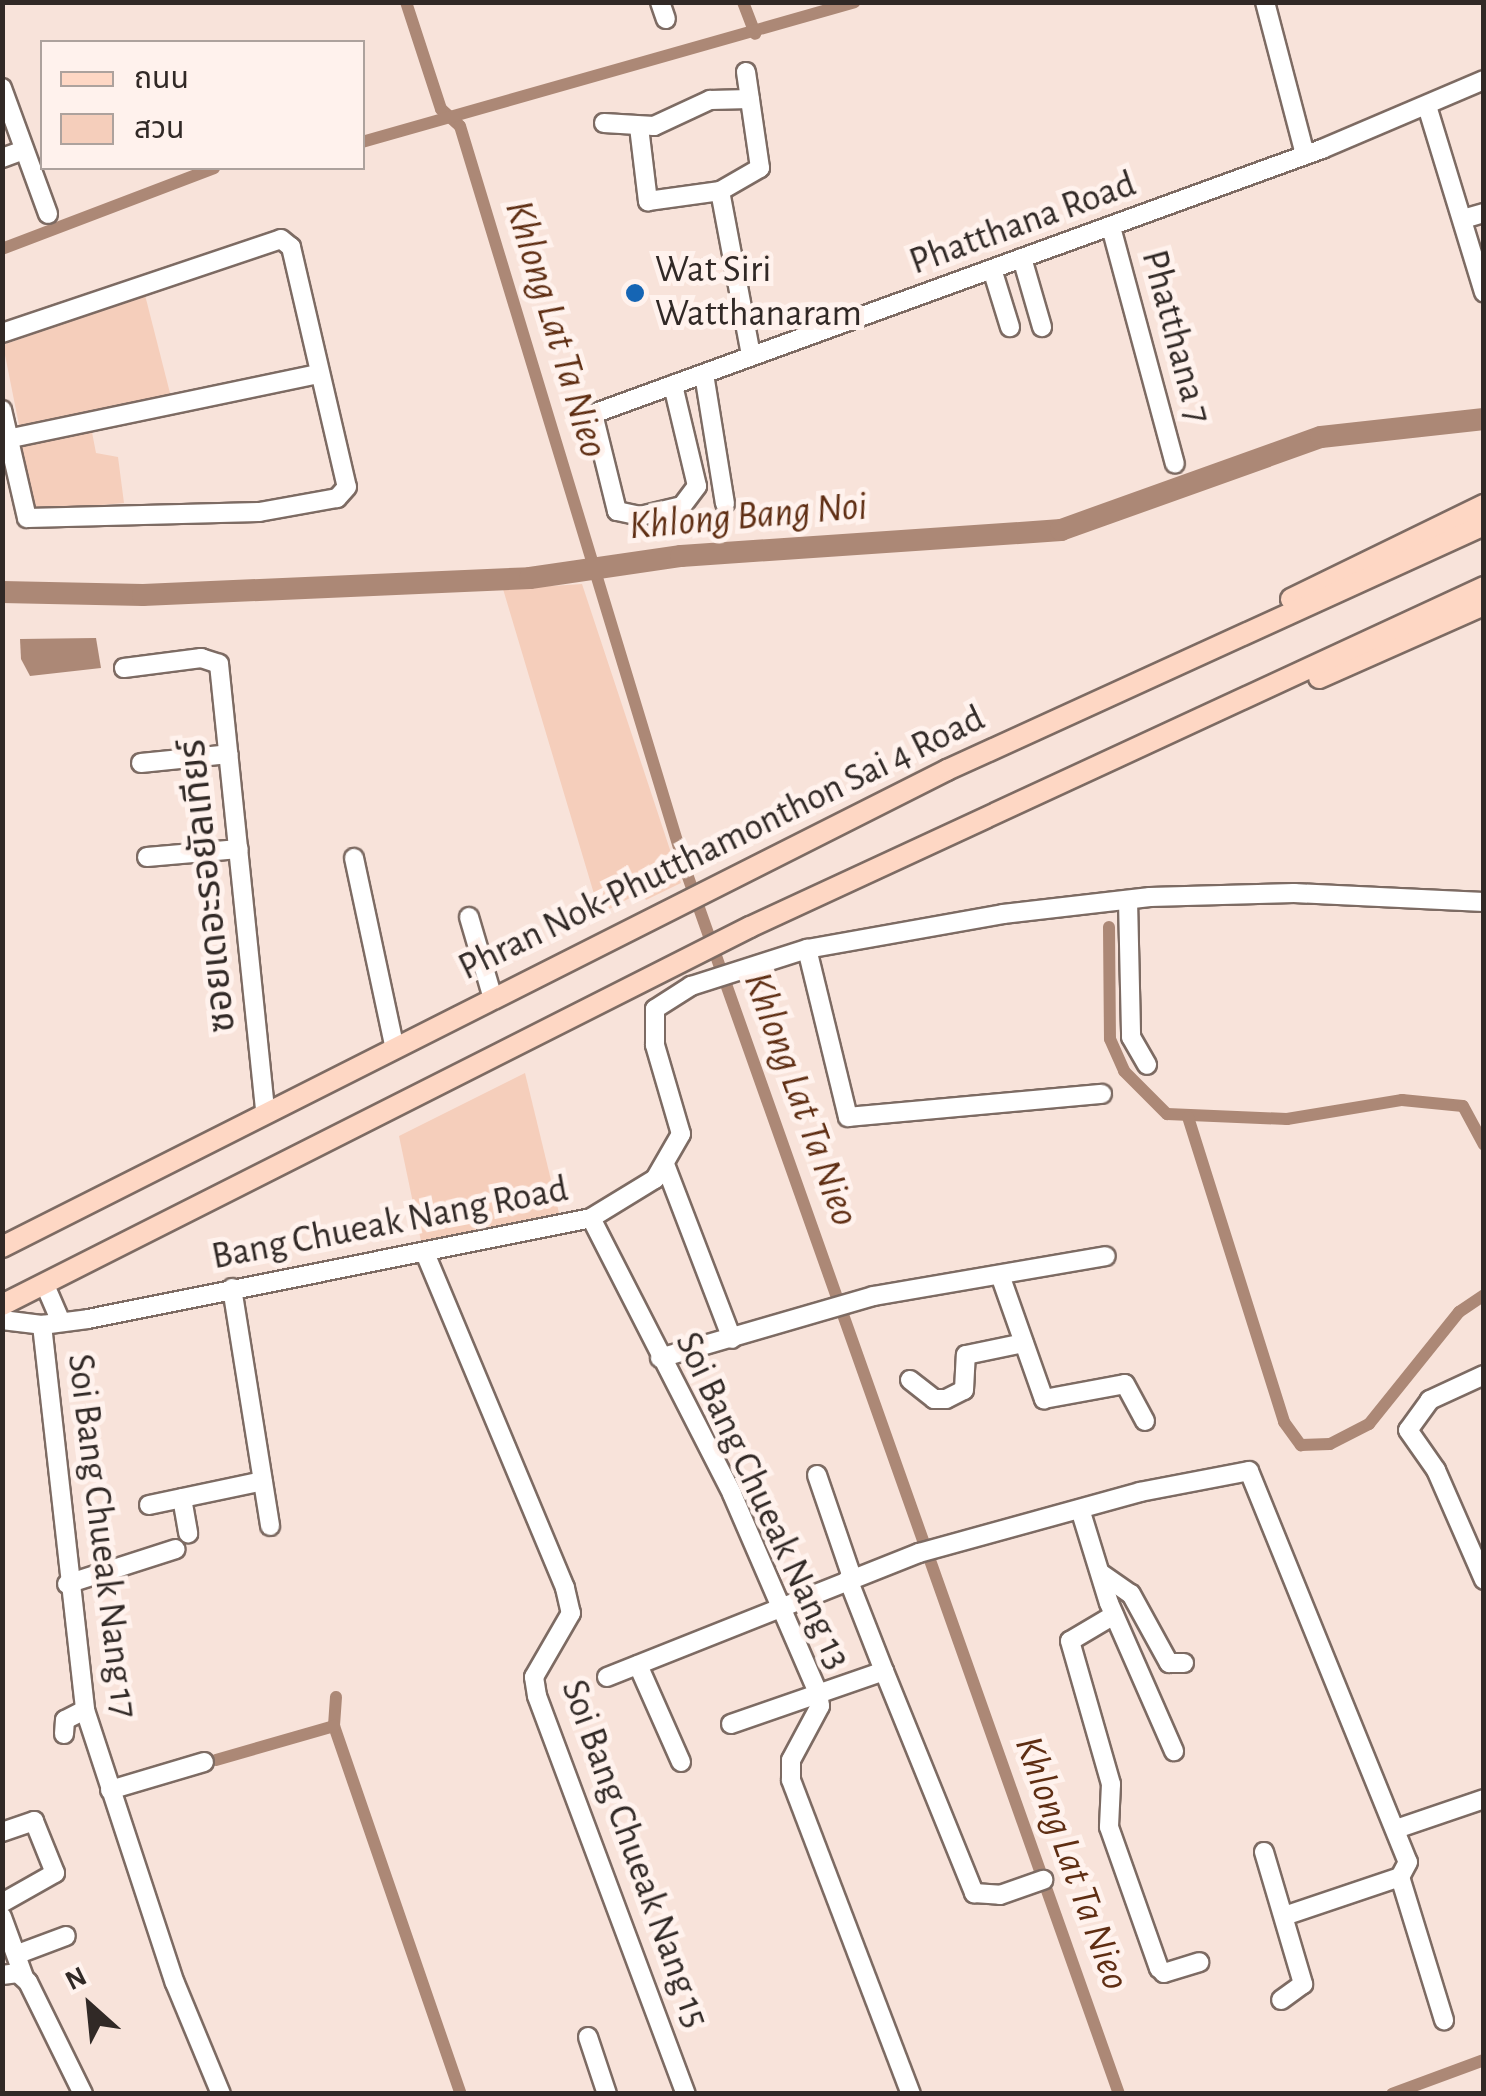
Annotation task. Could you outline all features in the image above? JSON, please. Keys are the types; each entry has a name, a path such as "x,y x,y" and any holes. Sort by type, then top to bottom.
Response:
{"main road":[{"path":"1204,652 1259,615 1484,505"},
{"name":"Phran Nok-Phutthamonthon Sai 4 Road","path":"2,1247 731,876 1204,652 1484,525"},
{"path":"2,1305 750,927 1484,587"},
{"path":"1172,731 1238,711 1484,604"},
{"path":"2,1236 89,1204"}],"street":[{"path":"1266,2 1305,155"},
{"path":"639,127 648,202 720,191 760,168 746,72"},
{"name":"Phatthana Road","path":"673,385 697,486 682,506 640,516 617,511 586,417 750,355 1111,228 1305,155 1484,80"},
{"path":"2,88 48,214"},
{"path":"604,123 660,125 710,100 750,99"},
{"path":"1427,106 1484,292"},
{"path":"2,158 24,150"},
{"path":"720,191 750,355"},
{"path":"1463,219 1484,213"},
{"name":"Phatthana 7","path":"1111,228 1175,464"},
{"path":"2,333 274,238 291,248 318,374 348,477 345,492 326,500 259,512 27,518 2,410"},
{"path":"1022,258 1042,327"},
{"path":"992,269 1010,328"},
{"path":"6,440 318,374"},
{"path":"704,374 725,504"},
{"name":"ซอยเดอะรอยัลเทียร์","path":"124,668 211,658 219,664 264,1111"},
{"path":"142,764 229,754"},
{"path":"148,858 239,849"},
{"path":"354,858 394,1045"},
{"path":"732,1339 666,1167 680,1120 650,1023 654,1009 670,996 736,970 808,949 1003,914 1128,900 1294,892 1484,902"},
{"path":"1128,900 1131,1036 1147,1065"},
{"path":"469,917 492,995"},
{"path":"808,949 848,1117 1102,1094"},
{"name":"Bang Chueak Nang Road","path":"2,1320 42,1325 62,1322 591,1218 666,1167"},
{"name":"Soi Bang Chueak Nang 13","path":"591,1218 784,1605 818,1694 820,1706 791,1760 790,1780 911,2094"},
{"name":"Soi Bang Chueak Nang 15","path":"424,1253 565,1588 571,1613 534,1676 537,1696 686,2094"},
{"path":"660,1358 849,1302 1106,1256"},
{"path":"1000,1276 1044,1399 1124,1384 1145,1422"},
{"path":"45,1285 62,1322"},
{"path":"232,1288 270,1526"},
{"name":"Soi Bang Chueak Nang 17","path":"42,1325 85,1710 175,1983 221,2094"},
{"path":"910,1380 934,1400 946,1399 964,1390 966,1355 1024,1343"},
{"path":"1484,1375 1430,1400 1408,1430 1436,1470 1484,1580"},
{"path":"607,1678 920,1553 1241,1469 1255,1476 1399,1828 1408,1862 1400,1877 1287,1915 1282,1921 1303,1984 1281,2000"},
{"path":"817,1476 884,1671 974,1893 1000,1895 1044,1880"},
{"path":"149,1505 263,1481"},
{"path":"182,1498 188,1533"},
{"path":"1080,1509 1114,1615 1174,1751"},
{"path":"68,1584 176,1549"},
{"path":"1102,1574 1131,1594 1169,1663 1184,1663"},
{"path":"1114,1615 1070,1641 1111,1784 1110,1827 1159,1968 1164,1973 1198,1962"},
{"path":"638,1664 681,1762"},
{"path":"731,1724 884,1671"},
{"path":"64,1734 65,1720 85,1710"},
{"path":"110,1790 204,1762"},
{"path":"1399,1828 1484,1799"},
{"path":"2,1832 34,1822 55,1873 2,1902"},
{"path":"1264,1852 1287,1915"},
{"path":"1400,1877 1444,2020"},
{"path":"2,1917 24,1976 83,2094"},
{"path":"18,1954 66,1936"},
{"path":"2,1975 24,1976"},
{"path":"588,2038 607,2094"}],"green space":[{"path":"145,295 171,397 20,430 3,345"},
{"path":"91,427 96,453 118,457 124,503 34,511 17,444"},
{"path":"582,584 681,883 646,900 641,892 600,914 503,589"},
{"path":"525,1073 559,1213 421,1241 399,1136"}],"shaded area":[{"path":"96,638 101,668 30,676 21,659 20,639"}],"waterway":[{"name":"Khlong Lat Ta Nieo","path":"406,2 441,109 460,126 687,874 1119,2094"},
{"path":"743,2 755,34"},
{"path":"365,141 855,2"},
{"path":"2,249 209,170"},
{"name":"Khlong Bang Noi","path":"2,592 143,595 530,578 681,556 1061,530 1321,437 1484,419"},
{"path":"1109,927 1110,1039 1124,1071 1167,1114 1287,1119 1402,1100 1463,1106 1484,1145"},
{"path":"1188,1117 1284,1422 1301,1445 1330,1444 1369,1424 1459,1312 1484,1295"},
{"path":"336,1697 334,1726 461,2094"},
{"path":"216,1760 334,1726"},
{"path":"1392,2094 1484,2060"}],"place":[{"name":"Wat Siri Watthanaram","path":"635,293"}]}
